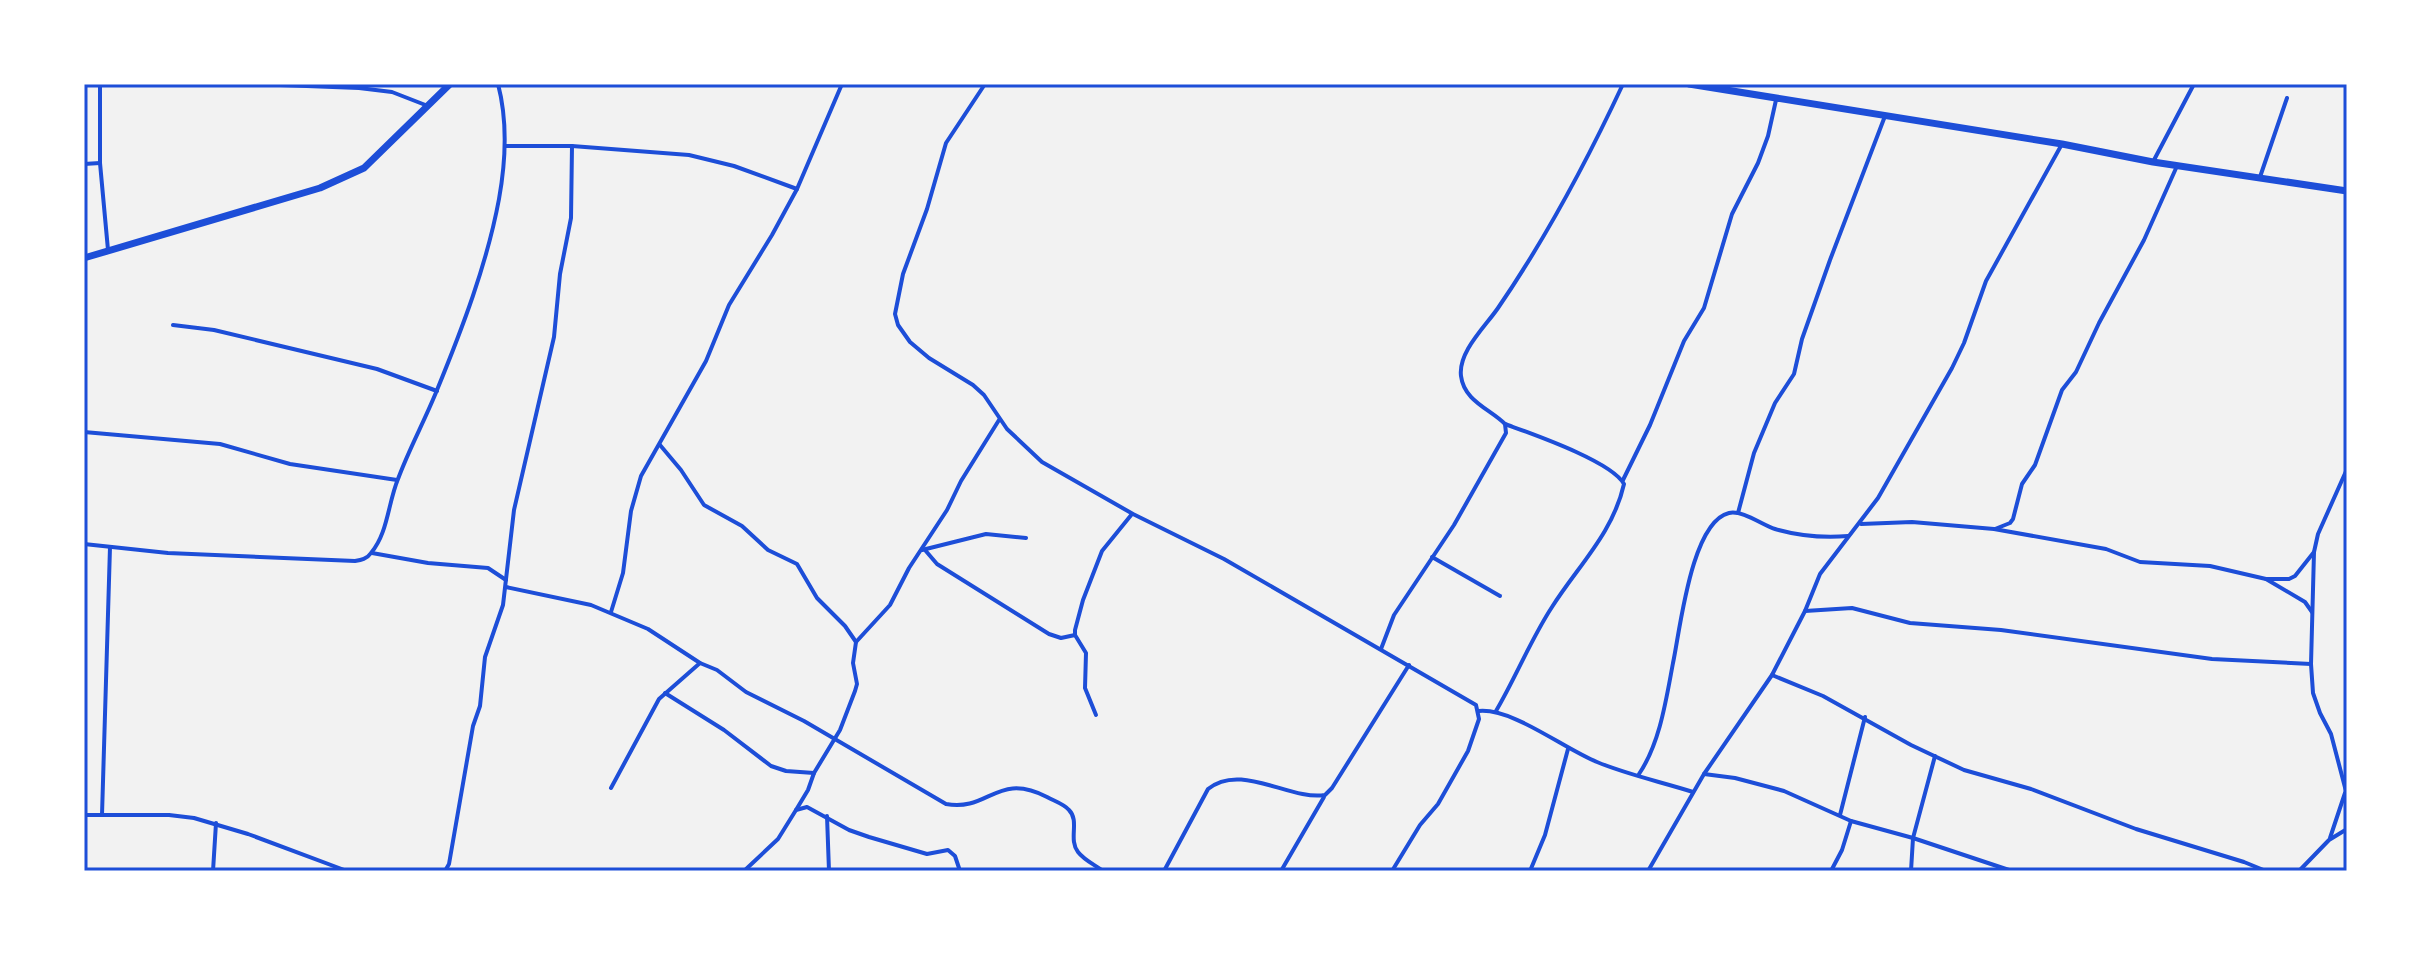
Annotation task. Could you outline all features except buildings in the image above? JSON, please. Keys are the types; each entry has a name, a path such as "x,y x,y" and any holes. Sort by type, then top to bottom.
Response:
{"highway":[{"path":"84,258 320,188 347,177 379,156 450,84"},
{"path":"1689,84 2062,144 2259,180 2347,191"}],"street":[{"path":"100,84 100,163 108,253"},
{"path":"253,84 314,85 392,92 429,107"},
{"path":"392,84 392,92"},
{"path":"84,544 168,553 355,561 372,553 397,480 437,391 487,248 499,197 505,146 505,109 498,84"},
{"path":"611,612 623,573 641,476 706,361 729,305 797,189 842,84"},
{"path":"985,84 946,143 927,209 903,274 895,314 898,325 910,342 929,358 984,395 999,420 1021,446 1042,462 1133,514 1224,559 1476,705 1479,711 1468,751 1438,804 1420,825 1392,871"},
{"path":"1623,84 1561,205 1463,361 1461,373 1468,394 1505,424 1582,456 1623,480"},
{"path":"2153,162 2194,84"},
{"path":"2259,180 2287,98"},
{"path":"1496,711 1550,609 1607,531 1623,480 1650,425 1684,341 1704,308 1732,214 1758,163 1776,100"},
{"path":"1738,513 1754,453 1775,403 1794,374 1802,339 1885,116"},
{"path":"1648,871 1704,774 1772,675 1820,574 1848,536 1861,524 1952,368 1986,281 2062,144"},
{"path":"505,146 572,146 689,155 734,166 797,189"},
{"path":"445,871 449,864 473,726 480,706 483,664 503,605 514,510 554,337 560,274 571,218 572,146"},
{"path":"84,164 100,163"},
{"path":"1994,529 2013,519 2022,484 2035,465 2062,390 2076,372 2133,262 2177,166"},
{"path":"173,325 214,330 377,369 437,391"},
{"path":"744,871 778,839 808,790 814,773 835,741 857,684 853,663 856,642 890,605 999,420"},
{"path":"1381,649 1394,615 1454,525 1503,442 1505,424"},
{"path":"84,432 220,444 290,464 397,480"},
{"path":"660,445 704,505 742,526 768,550 797,564 817,598 856,642"},
{"path":"2329,840 2346,793 2331,734 2313,693 2314,552 2318,534 2347,469"},
{"path":"1639,774 1651,754 1658,731 1674,662 1680,615 1701,546 1712,526 1721,517 1738,513 1778,530 1811,536 1848,536"},
{"path":"1096,715 1085,688 1086,653 1075,635 1083,600 1102,551 1133,514"},
{"path":"1861,524 1912,522 1994,529 2106,549 2140,562 2210,566 2266,579 2295,576 2314,552"},
{"path":"922,550 986,534 1026,538"},
{"path":"102,815 110,547"},
{"path":"922,550 937,564 1039,628 1061,638 1075,635"},
{"path":"372,553 428,563 488,568 506,580"},
{"path":"1432,557 1500,596"},
{"path":"2266,579 2305,602 2313,614"},
{"path":"506,587 611,612 657,634 700,663 717,670 746,692 804,721 946,804 966,805 1009,787 1022,786 1039,793 1070,810 1074,819 1076,849 1103,871"},
{"path":"1805,611 1852,608 1910,623 2001,630 2212,659 2311,664"},
{"path":"611,788 656,704 700,663"},
{"path":"1282,871 1325,795 1409,665"},
{"path":"1772,675 1823,696 1964,770 2031,789 2098,817 2266,871"},
{"path":"665,693 724,730 771,766 786,771 814,773"},
{"path":"1479,711 1496,711 1600,764 1693,792"},
{"path":"1840,815 1865,717"},
{"path":"1530,871 1545,835 1568,749"},
{"path":"1911,871 1913,838 1935,756"},
{"path":"1704,774 1735,778 1784,791 1851,821 2012,871"},
{"path":"1164,871 1213,785 1233,781 1260,782 1303,794 1325,795"},
{"path":"796,810 807,807 860,834 921,852 932,854 948,850 955,856 960,871"},
{"path":"84,815 169,815 216,823 347,871"},
{"path":"827,816 829,871"},
{"path":"1831,871 1842,850 1851,821"},
{"path":"213,871 216,823"},
{"path":"2299,871 2329,840 2347,829"}]}
